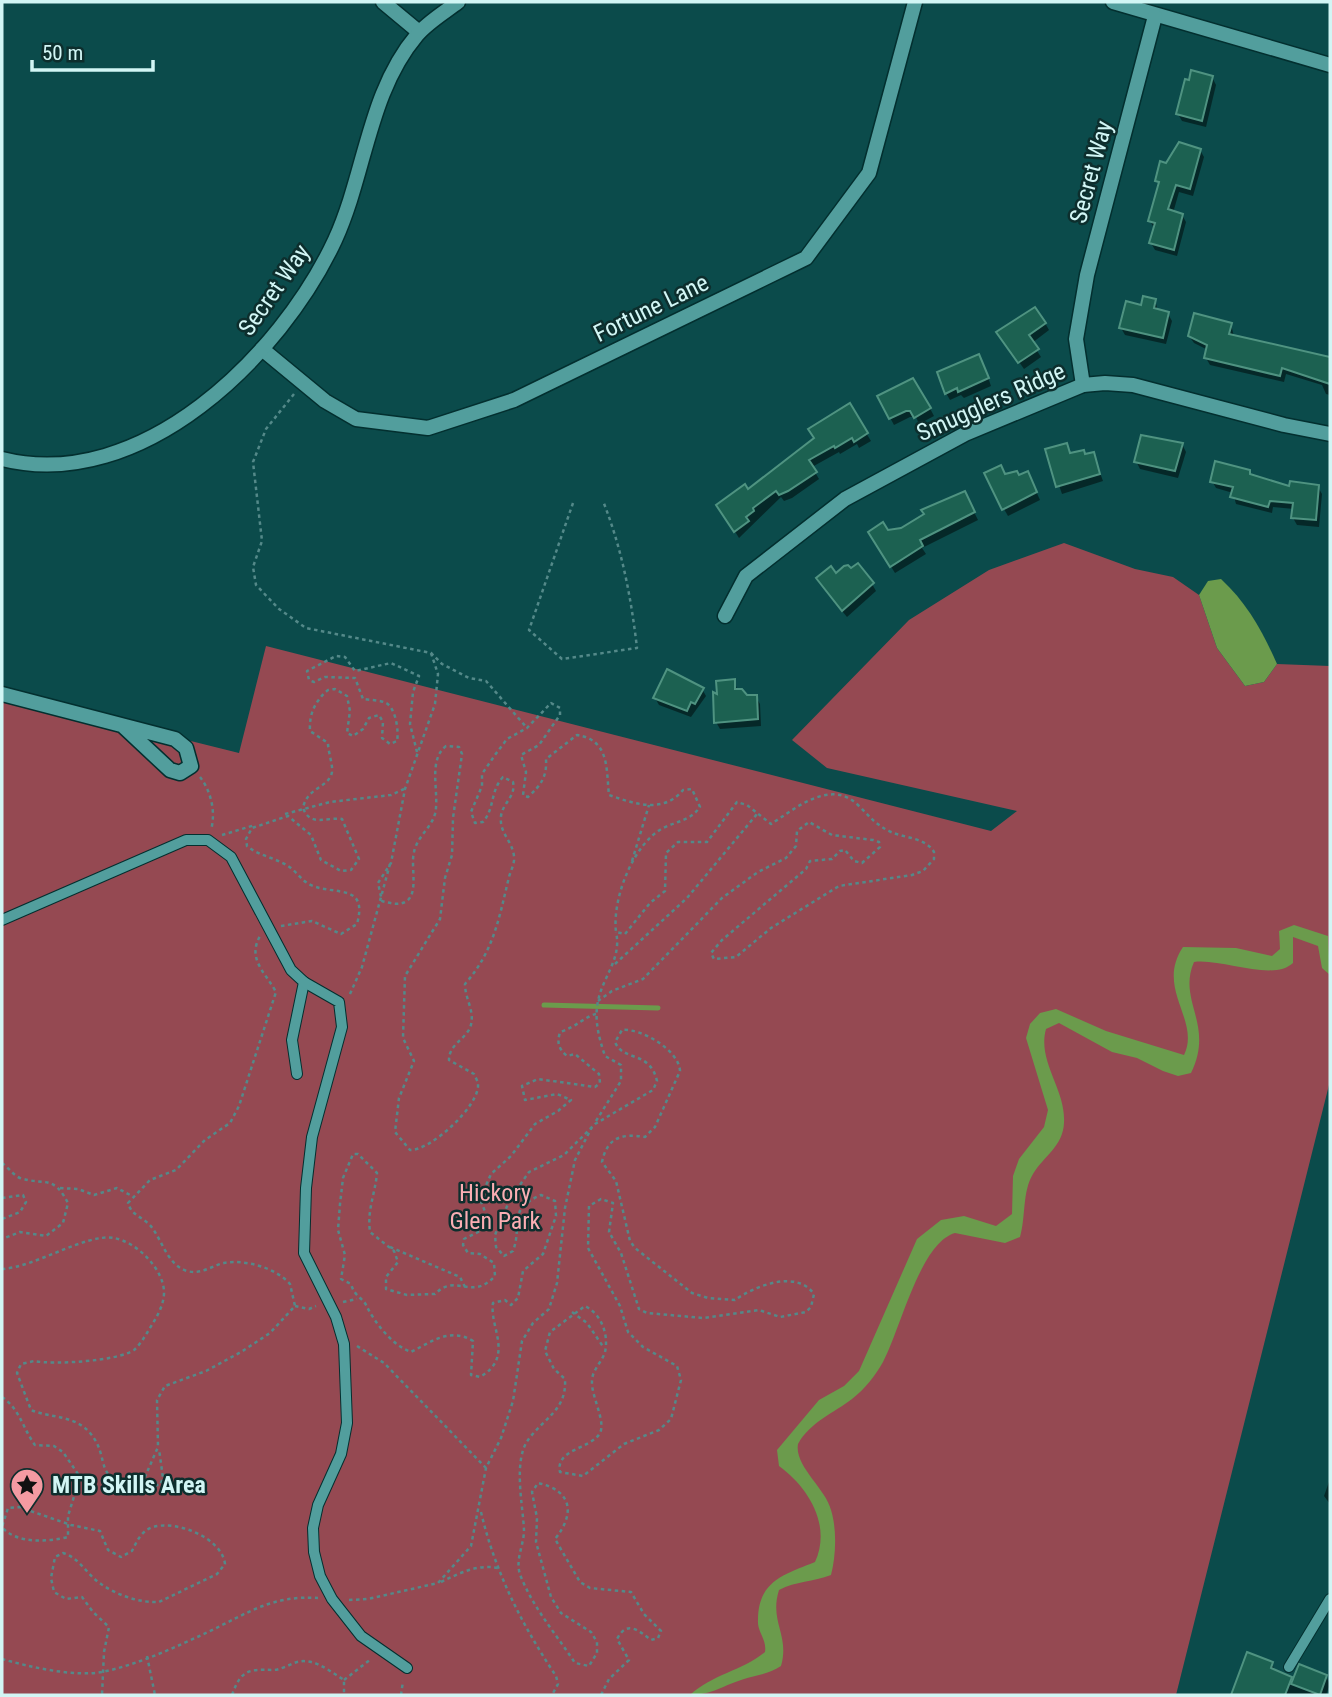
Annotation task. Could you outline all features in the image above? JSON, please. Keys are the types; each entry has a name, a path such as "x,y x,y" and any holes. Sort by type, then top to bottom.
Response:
{"street":[{"path":"383,2 419,33"},
{"name":"Secret Way","path":"2,459 22,464 48,464 125,450 173,425 217,393 262,349 320,270 335,241 358,184 382,89 399,59 419,33 458,2"},
{"name":"Fortune Lane","path":"262,349 303,384 356,419 428,428 514,400 806,258 869,173 915,2"},
{"path":"1112,2 1330,65"},
{"name":"Secret Way","path":"1083,386 1076,339 1087,275 1155,16"},
{"name":"Smugglers Ridge","path":"725,616 746,576 845,499 965,435 1083,386 1105,383 1133,385 1284,425 1330,434"},
{"path":"2,694 175,739 186,748 191,766 180,773 170,770 123,726"}],"lane":[{"path":"2,920 186,840 208,840 231,857 291,970 304,982 339,1002 342,1027 312,1137 306,1188 304,1253 328,1301 344,1344 347,1423 341,1454 318,1505 313,1528 320,1576 332,1599 361,1636 407,1668"},
{"path":"297,1074 292,1041 304,982"},
{"path":"1289,1667 1330,1599"}],"path":[{"path":"303,384 266,429 253,462 262,541 253,567 256,585 279,609 306,628 431,653 442,664 469,678 486,681 527,728"},
{"path":"573,503 529,630 562,659 638,648 629,586 616,534 603,500"},
{"path":"340,1008 362,967 382,901 405,789 435,704 438,674 431,653"},
{"path":"303,808 310,792 327,780 332,769 328,743 310,731 309,719 314,706 328,690 335,689 347,696 350,711 347,733 353,736 363,729 369,718 379,715 383,722 382,738 390,744 397,741 399,733 390,706 385,702 363,699 355,678 325,677 314,682 306,676 307,671 313,667 324,665 336,656 345,657 355,671 391,663 419,676 413,692 410,724 417,752"},
{"path":"382,901 401,904 414,889 416,876 412,855 419,837 435,815 436,760 446,746 459,747 462,754 453,818 452,855 445,877 440,919 405,976 404,986 403,1038 414,1060 399,1098 395,1132 410,1150 419,1151 446,1132 475,1097 478,1085 474,1074 453,1065 449,1060 449,1053 469,1029 473,1013 465,984 484,962 489,941 505,905 515,858 501,831 501,815 512,797 513,782 503,777 499,781 491,798 491,811 484,822 475,823 471,812 482,786 482,774 507,739 527,728 551,703 560,708 560,715 539,745 521,755 526,772 523,795 528,797 542,783 547,772 546,760 577,734 599,744 605,754 609,795 640,805 665,805 674,801 683,790 692,789 700,807 693,817 662,829 645,841 631,864"},
{"path":"191,766 207,786 212,807 208,840 303,808 391,794 405,789"},
{"path":"598,1001 612,991 643,979 723,898 758,872 786,858 796,846 797,831 809,822 832,835 873,840 879,842 880,847 862,863 854,861 845,850 832,859 810,861 806,869 722,940 710,953 714,959 736,957 771,928 839,886 912,875 923,871 934,859 931,847 879,826 857,804 845,797 825,795 808,798 771,824 747,805 737,802 707,842 678,842 666,853 665,891 650,903 625,934 616,932"},
{"path":"438,1583 471,1546 486,1468 507,1422 522,1341 533,1323 549,1309 557,1283 565,1208 575,1160 621,1081 621,1065 605,1056 597,1034 596,1014 598,1001 619,947 614,919 649,804"},
{"path":"295,1306 289,1284 265,1268 224,1263 203,1271 187,1270 174,1262 153,1229 131,1213 128,1203 150,1180 176,1170 205,1140 230,1123 239,1106 260,1034 273,1006 275,992 256,964 254,946 260,936 270,929 312,922 341,934 357,924 360,912 355,897 350,893 316,887 293,869 247,846 246,839 252,828 285,816 311,835 318,857 341,871 351,870 359,859 342,820 312,820 303,808"},
{"path":"613,966 687,898 757,814"},
{"path":"382,901 378,884 391,863"},
{"path":"389,1247 398,1262 386,1277 386,1289 407,1295 435,1294 442,1286 477,1289 487,1285 495,1276 494,1263 480,1254 463,1249 464,1239 480,1231 488,1219 480,1199 484,1184 512,1156 535,1124 558,1111 570,1100 557,1094 525,1100 522,1086 538,1079 595,1087 600,1083 599,1074 575,1054 566,1056 559,1047 558,1040 560,1031 577,1026 589,1015 596,1014"},
{"path":"465,1287 460,1277 389,1247 370,1232 367,1214 376,1191 377,1173 362,1157 353,1154 343,1178 340,1204 338,1230 345,1255 341,1279 351,1284 355,1296 367,1304 376,1324 401,1348 411,1352 447,1334 467,1337 473,1341 471,1375 480,1377 492,1368 499,1346 498,1329 491,1315 493,1303 505,1300 511,1304 518,1298 523,1270 543,1254 556,1216 555,1201 541,1195 521,1208 515,1219 516,1244 513,1251 504,1256 496,1247 495,1235 500,1219 529,1172 564,1155 594,1124 645,1097 657,1081 649,1064 617,1048 615,1037 622,1030 632,1029 659,1044 680,1064 680,1071 671,1086 660,1118 645,1137 628,1134 610,1142 602,1163 616,1181 629,1241 692,1293 708,1298 735,1300 752,1288 797,1282 809,1287 814,1302 806,1312 780,1317 759,1310 703,1318 647,1313 639,1309 621,1253 609,1232 613,1203 594,1200 588,1213 588,1248 620,1306 628,1332 643,1347 677,1366 681,1380 671,1419 659,1430 624,1444 583,1476 560,1472 561,1462 570,1452 592,1441 599,1434 602,1425 593,1398 592,1377 605,1351 604,1329 597,1314 585,1306 572,1312 550,1332 545,1351 554,1369 565,1379 566,1390 557,1411 525,1447 520,1490 524,1532 518,1561 519,1574 545,1622 575,1663 589,1666 597,1653 597,1642 591,1632 561,1613 551,1597 536,1542 537,1518 532,1492 538,1483 549,1486 562,1493 567,1503 566,1527 555,1539 580,1582 590,1588 631,1592 644,1614 657,1624 661,1631 658,1638 651,1640 639,1629 631,1627 621,1631 617,1639 629,1660 609,1679 601,1695"},
{"path":"2,1163 20,1178 52,1182 60,1188 68,1203 67,1215 56,1230 46,1236 20,1232 2,1239"},
{"path":"60,1188 78,1189 94,1195 117,1188 132,1196"},
{"path":"2,1198 23,1195 26,1202 20,1212 2,1219"},
{"path":"2,1269 35,1263 100,1237 114,1237 139,1250 160,1275 164,1293 161,1306 156,1319 136,1348 120,1357 21,1364 17,1373 31,1410 70,1419 90,1432 101,1464 113,1480 141,1486 160,1485 163,1478 158,1447 156,1400 165,1386 206,1371 241,1352 270,1333 295,1306"},
{"path":"295,1306 309,1309 328,1301"},
{"path":"572,1312 587,1323 605,1351"},
{"path":"344,1344 359,1346 384,1363 486,1468"},
{"path":"2,1398 19,1413 24,1430 35,1445 54,1446 63,1452 80,1477 68,1516 71,1525 68,1537 43,1540 14,1536 2,1527 8,1508 14,1506 71,1525 100,1531 108,1550 121,1557 132,1551 139,1536 153,1527 186,1528 217,1547 224,1555 225,1564 216,1574 184,1591 149,1602 130,1598 101,1584 73,1556 63,1553 55,1557 51,1577 54,1592 61,1598 82,1597 93,1612 109,1626 102,1695"},
{"path":"141,1486 158,1447"},
{"path":"480,1509 490,1550 520,1620 556,1676 558,1685 552,1695"},
{"path":"2,1659 36,1669 103,1671 147,1656 291,1597 368,1600 438,1583 471,1569 486,1566 498,1568"},
{"path":"344,1679 367,1664 379,1648"},
{"path":"147,1656 155,1695"},
{"path":"232,1695 238,1679 248,1672 260,1667 275,1671 303,1660 323,1666 344,1679"},
{"path":"344,1679 344,1695"}],"green space":[{"name":"Hickory Glen Park","path":"1064,543 1135,569 1173,577 1199,595 1217,648 1245,686 1264,682 1277,664 1330,666 1330,1081 1176,1695 2,1695 2,694 239,753 266,646 991,831 1017,811 827,768 792,740 909,620 989,570"}],"shaded area":[{"path":"1221,579 1254,618 1277,664 1264,682 1245,686 1217,648 1199,595 1208,581"},
{"path":"1294,925 1328,936 1330,975 1322,968 1318,946 1293,937 1293,963 1284,968 1260,970 1194,962 1190,989 1199,1040 1191,1073 1178,1076 1137,1058 1112,1052 1059,1023 1046,1029 1045,1053 1061,1099 1063,1131 1057,1144 1030,1181 1020,1237 1005,1243 955,1233 943,1240 932,1253 913,1288 890,1347 877,1372 857,1395 816,1424 798,1444 801,1461 828,1502 833,1517 835,1542 831,1575 779,1590 776,1611 783,1646 781,1666 711,1692 690,1695 708,1682 747,1664 765,1652 765,1643 758,1624 759,1607 768,1587 784,1575 815,1562 820,1548 819,1521 808,1496 779,1466 777,1450 819,1400 844,1386 859,1371 917,1239 941,1220 964,1216 996,1226 1012,1214 1013,1176 1019,1159 1044,1127 1048,1110 1026,1038 1030,1024 1040,1013 1056,1009 1106,1031 1184,1055 1188,1042 1187,1029 1175,990 1174,977 1176,962 1183,947 1236,948 1272,956 1280,949 1279,931"}],"building":[{"path":"1191,70 1213,76 1202,121 1176,114 1185,79 1189,80"},
{"path":"1179,142 1201,149 1190,189 1176,185 1168,209 1183,214 1174,250 1149,243 1155,223 1148,221 1159,182 1155,181 1160,161 1166,163"},
{"path":"1143,296 1156,299 1154,308 1169,312 1163,338 1119,328 1126,301 1141,305"},
{"path":"1035,307 1046,323 1029,335 1039,349 1018,363 996,332"},
{"path":"1194,313 1232,323 1229,334 1330,357 1330,384 1282,368 1280,376 1204,358 1207,345 1188,336"},
{"path":"979,354 989,378 958,392 957,388 945,394 937,372"},
{"path":"913,378 931,408 914,418 910,411 906,411 889,419 877,396"},
{"path":"850,403 868,433 854,442 852,438 809,460 817,472 788,491 779,495 776,491 753,508 754,511 746,517 749,521 734,532 716,505 745,484 748,489 814,438 808,429"},
{"path":"1141,435 1183,443 1175,471 1134,462"},
{"path":"1067,443 1070,453 1084,450 1085,454 1094,452 1100,474 1056,487 1045,449"},
{"path":"1215,461 1250,470 1250,474 1289,486 1290,481 1319,485 1316,520 1291,518 1293,503 1270,501 1268,507 1230,497 1233,487 1210,482"},
{"path":"1001,465 1005,474 1017,471 1019,475 1028,471 1037,492 1002,510 984,473"},
{"path":"965,491 975,512 920,540 923,546 890,567 868,532 883,522 888,530 901,528 924,514 921,510"},
{"path":"858,563 874,583 842,611 816,578 831,566 836,573 844,566 851,568"},
{"path":"667,669 704,688 695,704 691,702 687,711 653,698"},
{"path":"735,679 735,689 742,689 747,695 757,695 758,719 714,723 713,692 717,694 716,681"},
{"path":"1247,1652 1273,1662 1271,1668 1292,1677 1285,1695 1231,1695"},
{"path":"1299,1664 1327,1675 1320,1695 1291,1684"}],"waterway":[{"path":"544,1005 658,1008"}],"place":[{"name":"MTB Skills Area","path":"27,1515"}]}
